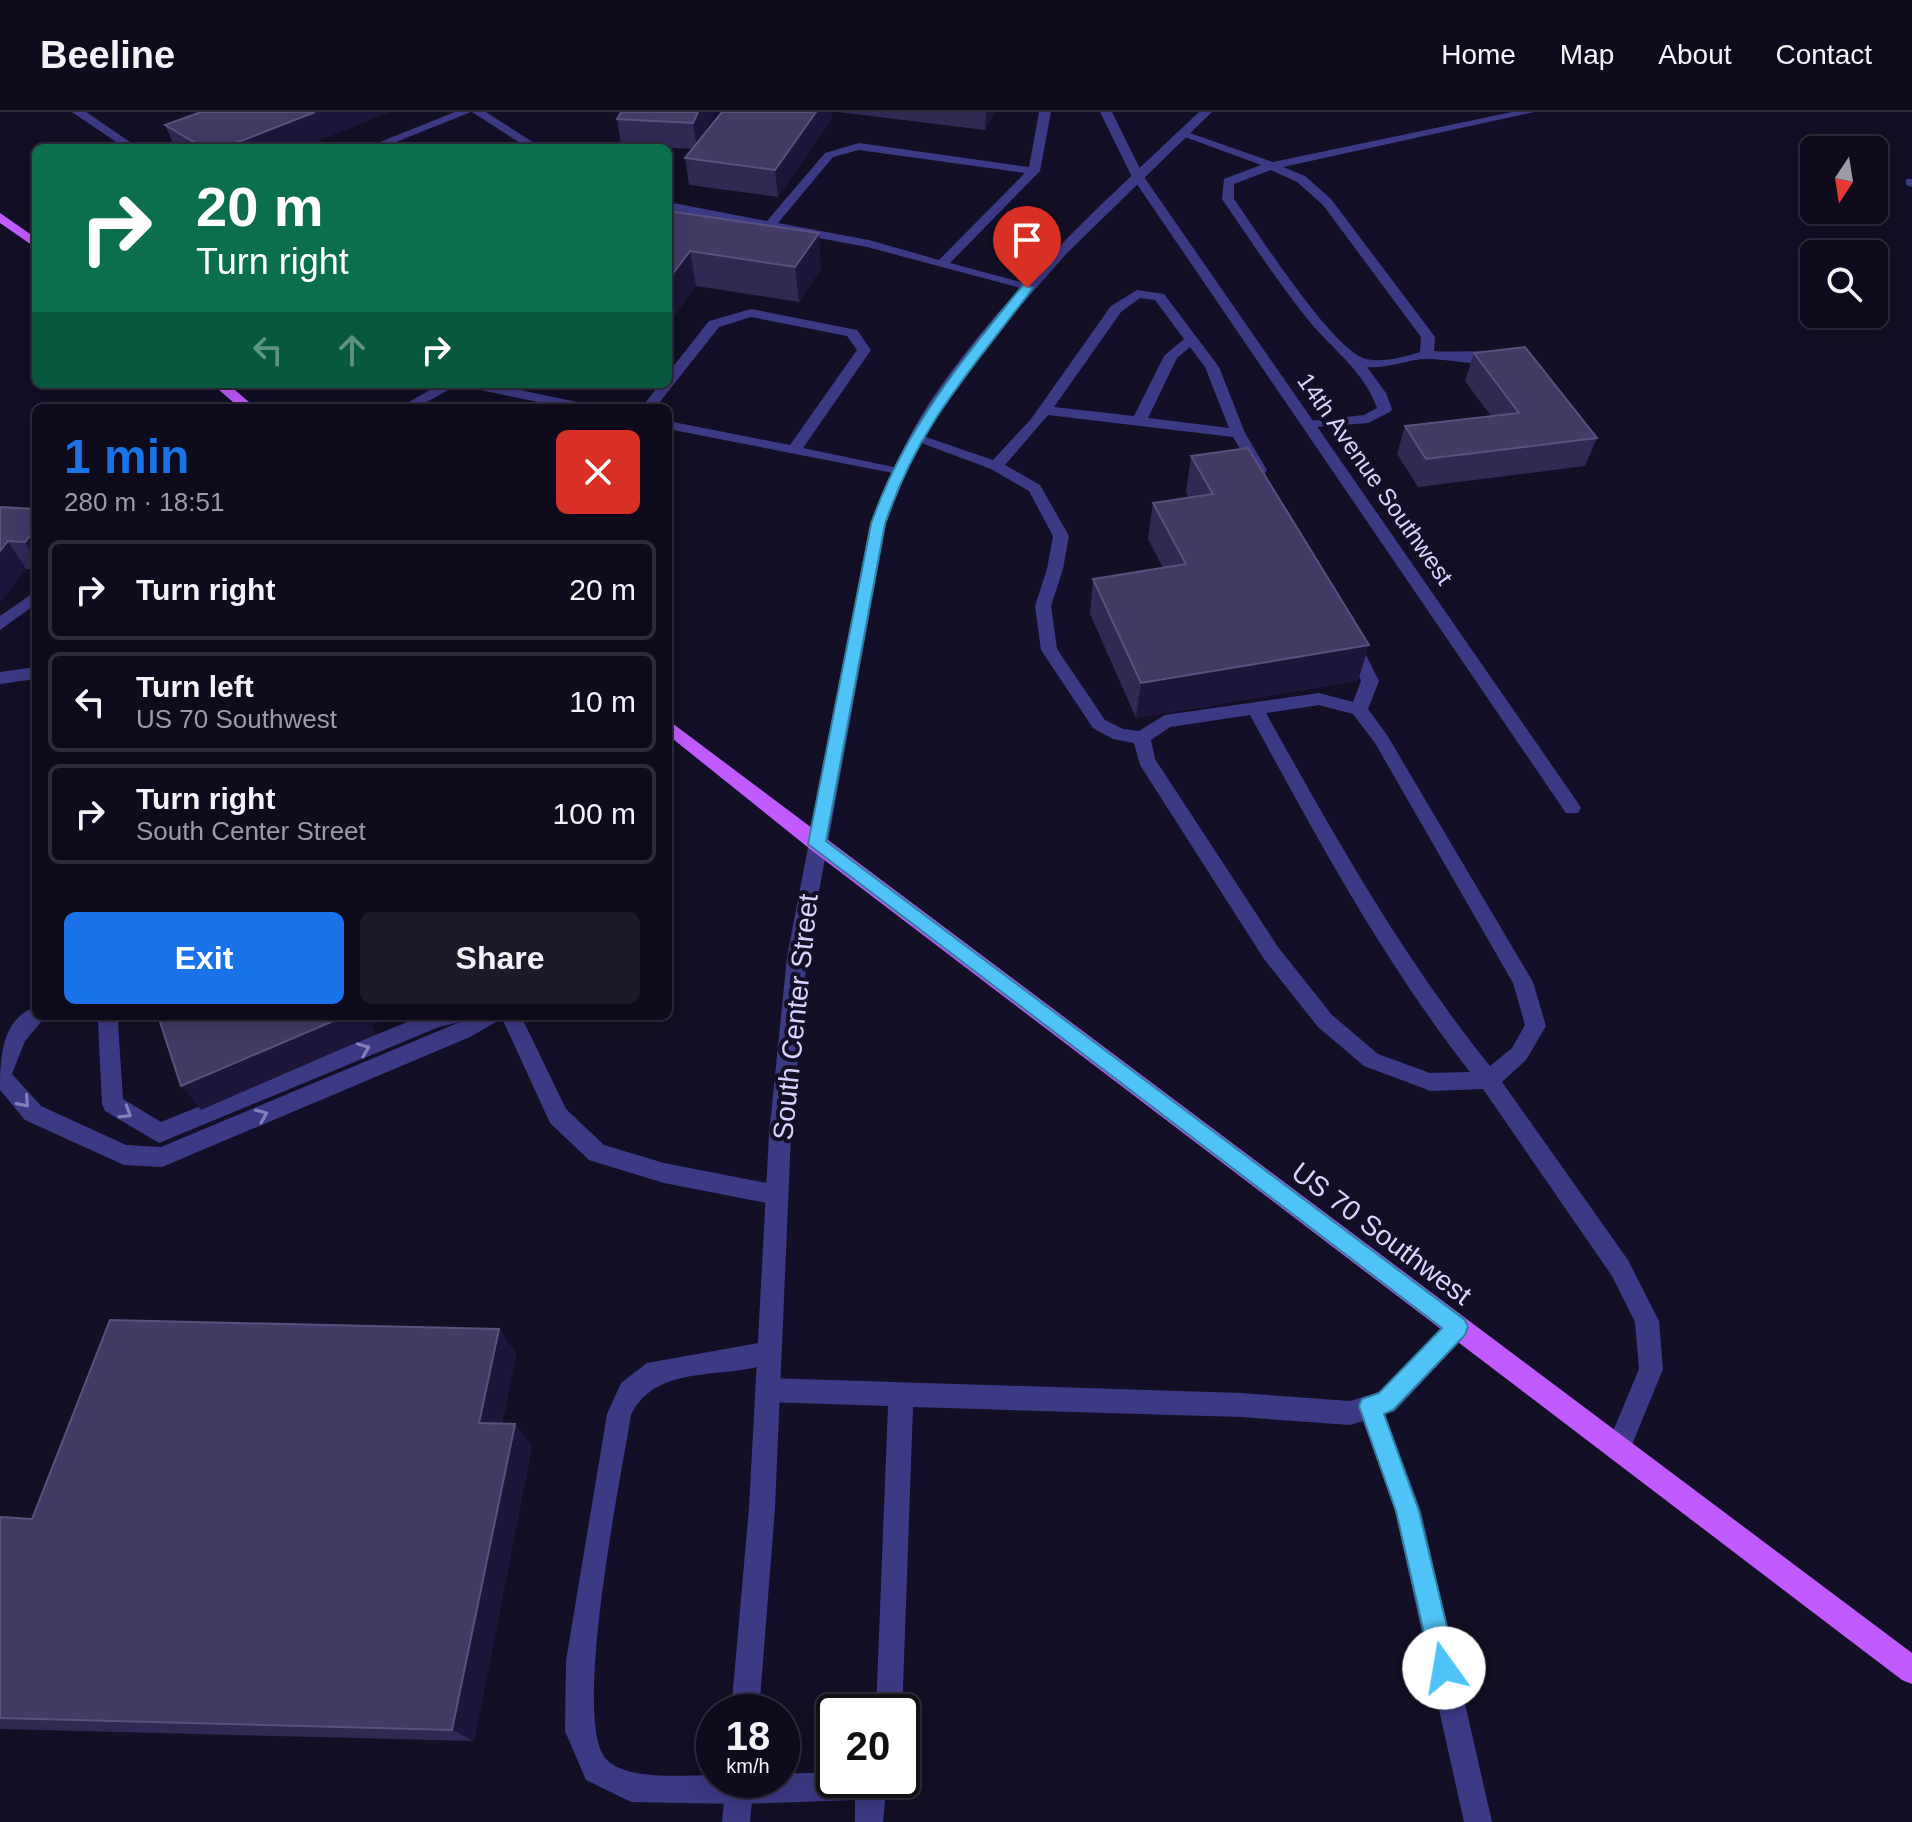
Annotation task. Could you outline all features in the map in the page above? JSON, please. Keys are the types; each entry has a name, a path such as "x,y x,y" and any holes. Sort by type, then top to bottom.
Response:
{"main road":[{"path":"0,217 32,241"},
{"path":"224,388 244,404"},
{"name":"US 70 Southwest","path":"672,729 817,844 1912,1670"}],"street":[{"path":"78,112 127,144"},
{"path":"381,144 465,112"},
{"path":"478,112 530,144"},
{"path":"942,264 1034,171 1045,112"},
{"name":"14th Avenue Southwest","path":"1106,112 1138,177 1572,808"},
{"name":"South Center Street","path":"746,1694 762,1508 777,1195 797,957 878,524 915,438 969,359 1027,288 1206,112"},
{"path":"1309,425 1368,419 1385,409 1379,393 1356,362 1333,342 1228,199 1228,182 1268,167 1528,112"},
{"path":"1183,134 1250,156 1268,167 1301,179 1327,202 1428,337 1427,354"},
{"path":"770,225 829,155 859,146 1034,171"},
{"path":"672,207 869,244 1027,288"},
{"path":"996,466 1044,410 1116,309 1137,294 1159,297 1212,367 1238,433 1270,486"},
{"path":"672,377 714,324 751,313 852,333 864,350 794,450"},
{"path":"1138,423 1171,356 1191,340"},
{"path":"1356,362 1394,364 1427,354 1454,358 1496,355 1515,361"},
{"path":"413,404 444,388"},
{"path":"490,388 568,404"},
{"path":"651,404 663,388"},
{"path":"1044,410 1238,433"},
{"path":"672,426 898,472"},
{"path":"915,438 996,466 1035,488 1061,536 1055,569 1043,606 1049,650 1099,724 1119,735 1142,738 1165,721 1319,699 1359,710 1381,739 1523,982 1536,1026 1519,1054 1489,1080 1430,1082 1371,1060 1325,1021 1271,953 1146,760 1142,738"},
{"path":"0,625 32,599"},
{"path":"1343,625 1370,681 1359,710"},
{"path":"0,678 32,674"},
{"path":"1255,708 1320,827 1427,1000 1489,1080 1620,1268 1647,1321 1651,1369 1618,1448"},
{"path":"32,1019 17,1036 1,1076 33,1113 124,1155 162,1157 463,1031 482,1020"},
{"path":"109,1020 113,1104 159,1133 435,1020"},
{"path":"513,1020 558,1116 597,1153 664,1173 777,1195"},
{"path":"768,1390 1241,1405 1350,1413 1386,1402 1458,1327"},
{"path":"696,1786 631,1788 596,1770 579,1731 580,1661 619,1414 630,1391 656,1371 769,1353"},
{"path":"891,1694 901,1395"},
{"path":"1370,1406 1408,1511 1478,1822"},
{"path":"736,1822 738,1798"},
{"path":"869,1822 870,1798"}],"building":[{"path":"201,112 315,112 233,144 197,144 165,125"},
{"path":"621,112 698,112 693,123 617,119"},
{"path":"722,112 816,112 775,170 685,158"},
{"path":"672,212 819,233 795,267 690,251 672,275"},
{"path":"1525,347 1597,438 1426,459 1405,426 1519,413 1474,353"},
{"path":"1248,448 1369,645 1141,683 1093,579 1186,564 1153,503 1213,494 1191,456"},
{"path":"0,507 32,509 32,534 25,542 8,541 0,551"},
{"path":"159,1020 336,1020 181,1086"},
{"path":"110,1320 499,1329 479,1423 515,1424 452,1730 0,1718 0,1517 32,1519"}],"route":[{"path":"1027,288 969,359 915,438 890,488 878,524 817,844 1458,1327 1386,1402 1370,1406 1408,1511 1444,1668"}]}
